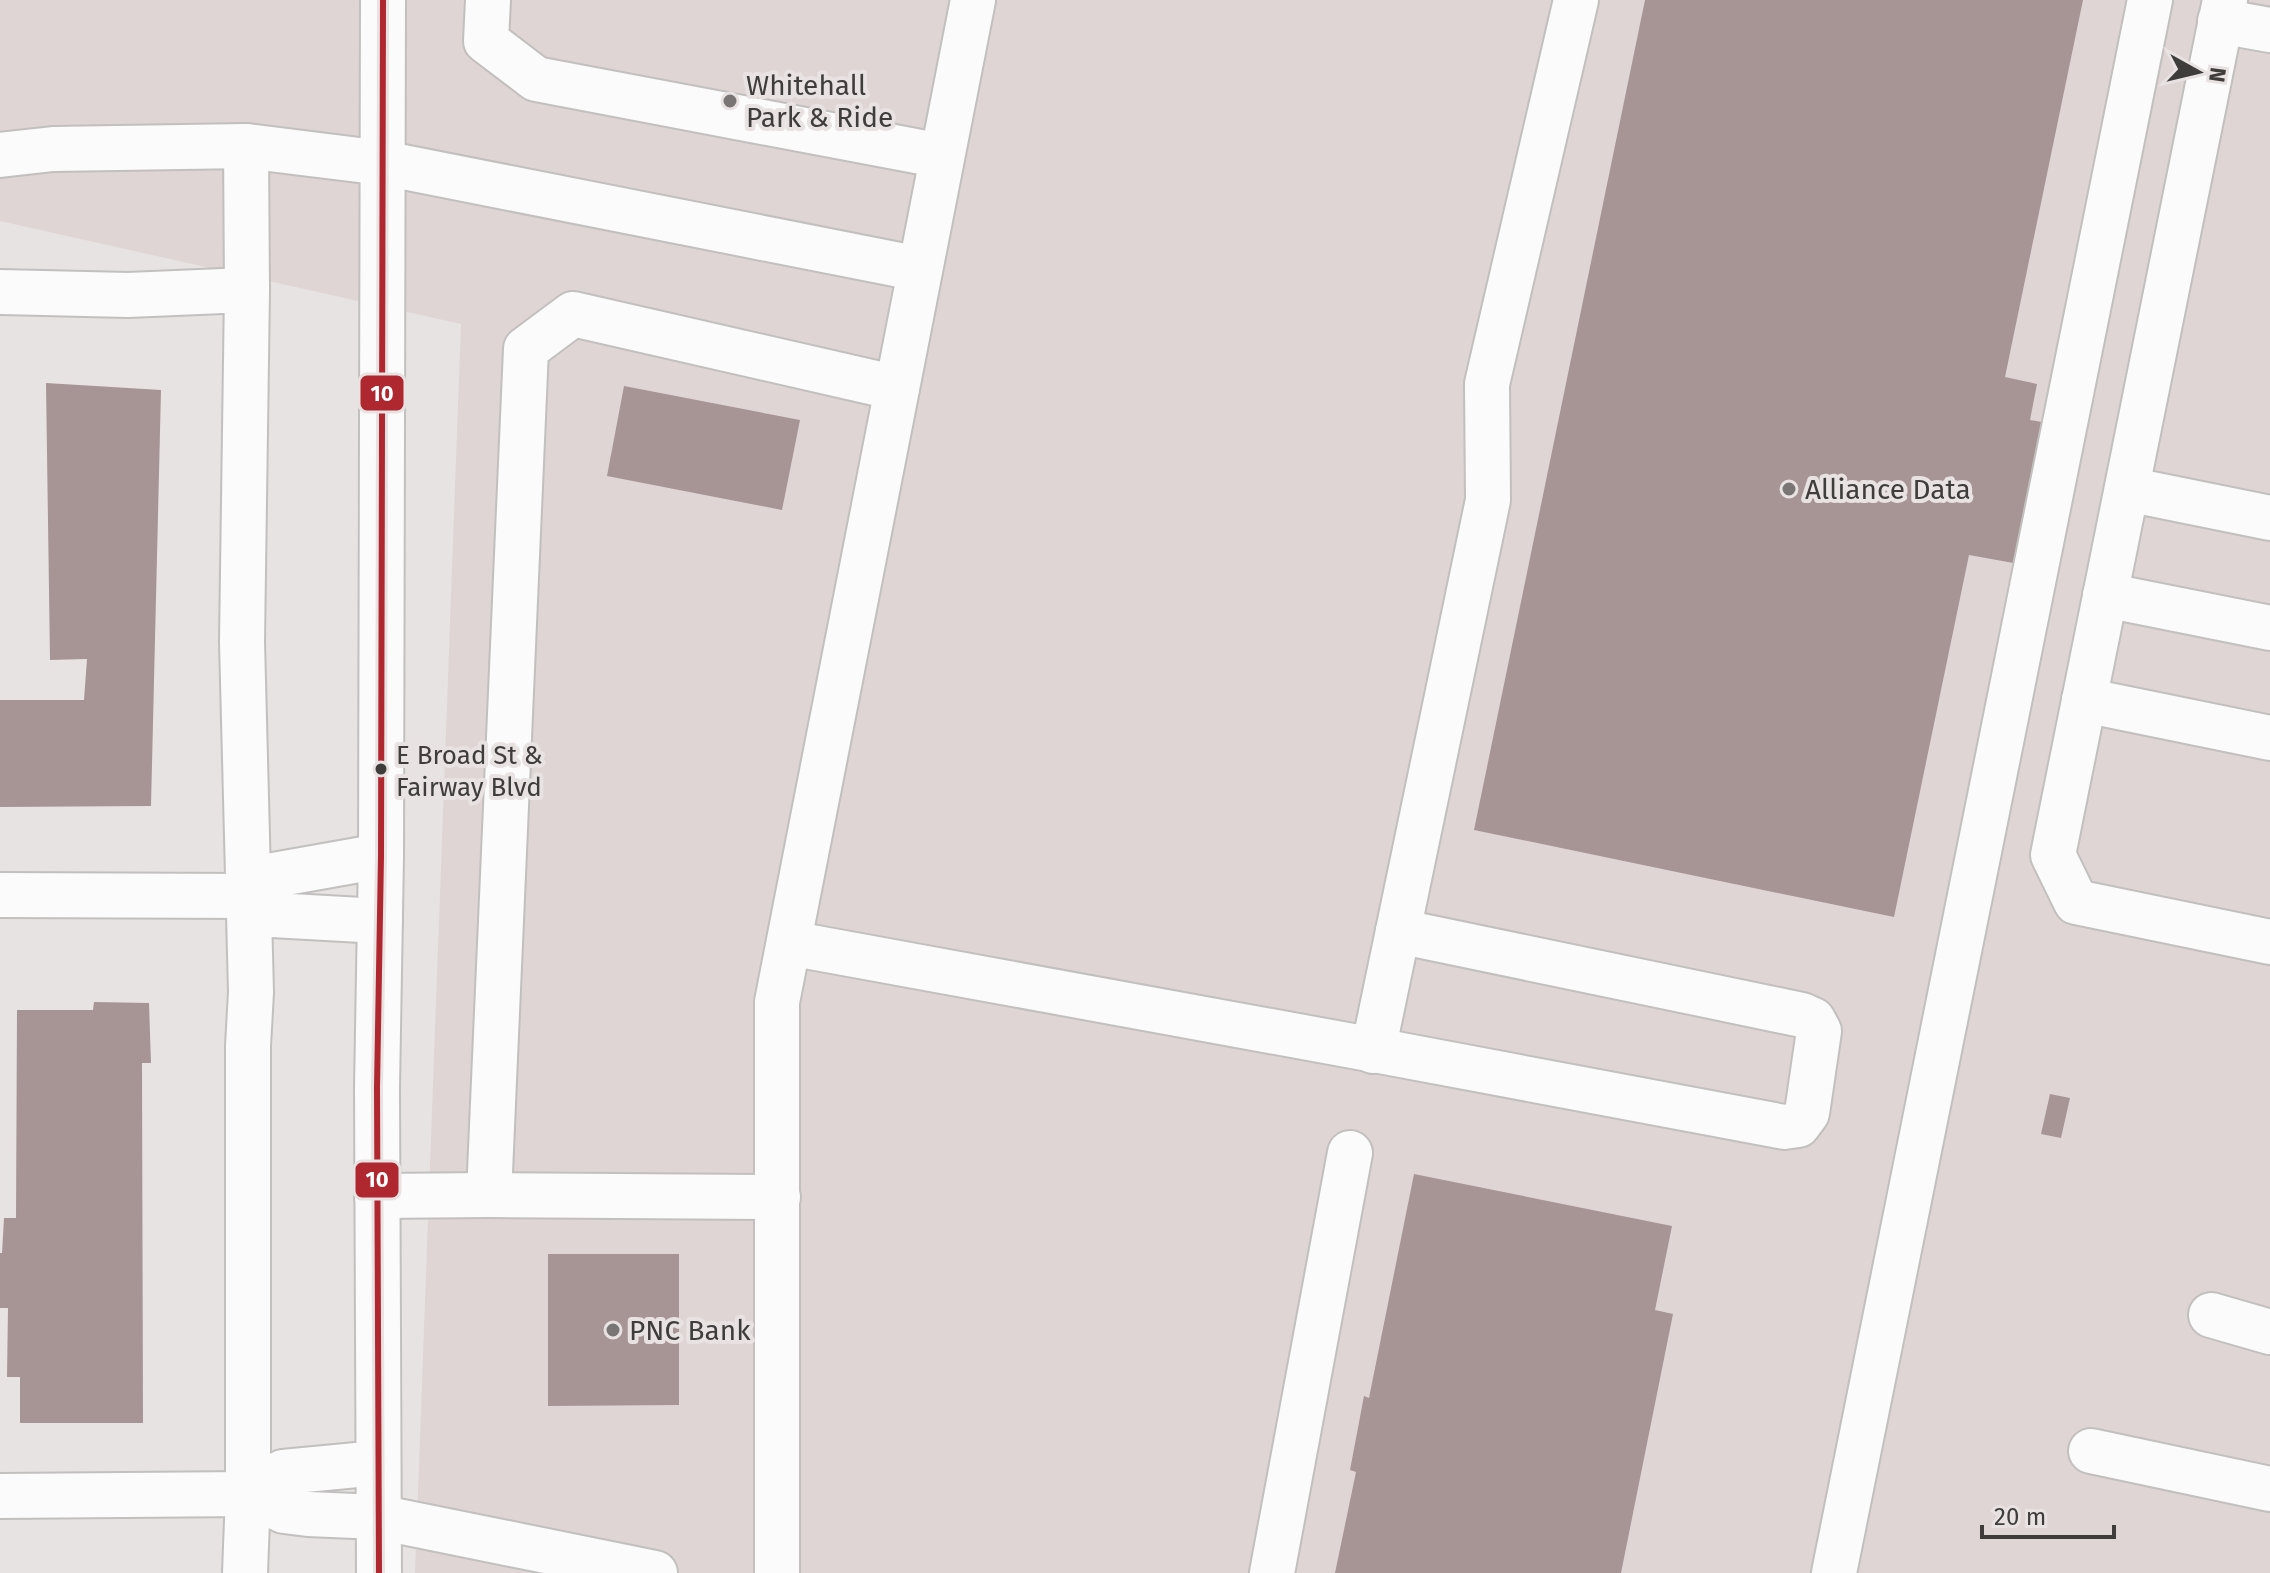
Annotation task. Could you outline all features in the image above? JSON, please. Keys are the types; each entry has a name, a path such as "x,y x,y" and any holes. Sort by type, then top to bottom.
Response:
{"main road":[{"path":"379,1573 377,1196 383,0"},
{"path":"777,1573 777,1002 973,0"},
{"path":"1373,1051 1488,500 1487,384 1576,0"},
{"path":"1834,1573 2150,0"},
{"path":"2270,30 2222,10 2053,855 2076,902 2270,942"},
{"path":"487,21 536,79 942,156"},
{"path":"245,1573 248,1494 248,1046 251,992 242,642 246,146"},
{"path":"0,155 53,149 246,146 383,163 920,269"},
{"path":"0,292 128,295 247,290"},
{"path":"489,1195 526,349 573,314 897,388"},
{"path":"2127,489 2270,518"},
{"path":"2105,595 2270,628"},
{"path":"2084,700 2270,738"},
{"path":"248,896 274,875 381,856"},
{"path":"0,895 248,896 272,915 380,921"},
{"path":"789,943 1784,1127 1798,1125 1807,1113 1819,1031 1813,1020 1802,1015 1398,931"},
{"path":"1272,1573 1350,1153"},
{"path":"377,1196 778,1197"},
{"path":"2211,1315 2270,1332"},
{"path":"2091,1451 2270,1489"},
{"path":"248,1494 283,1472 378,1463"},
{"path":"0,1496 248,1494 284,1511 378,1517 655,1573"}],"shaded area":[{"path":"0,0 2270,0 2270,1573 415,1573 461,324 0,221"}],"building":[{"name":"Alliance Data","path":"1645,0 2083,0 2005,377 2037,384 2030,420 2047,423 2019,564 1969,555 1894,917 1474,830"},
{"path":"46,383 161,390 151,806 0,807 0,700 84,700 87,659 50,660"},
{"path":"624,386 800,420 782,510 607,476"},
{"path":"94,1002 149,1003 151,1063 142,1063 143,1423 20,1423 20,1377 7,1377 8,1308 0,1308 0,1253 4,1218 16,1218 17,1010 93,1010"},
{"path":"2050,1094 2070,1098 2061,1138 2041,1134"},
{"path":"1414,1174 1672,1226 1655,1310 1673,1314 1621,1573 1335,1573 1356,1472 1350,1470 1364,1396 1369,1398"},
{"name":"PNC Bank","path":"548,1254 679,1254 679,1405 548,1406"}],"transit line":[{"name":"10","path":"379,1573 377,1088 381,856 383,0"}],"place":[{"name":"Whitehall Park & Ride","path":"730,101"},
{"name":"Alliance Data","path":"1789,489"},
{"name":"E Broad St & Fairway Blvd","path":"381,769"},
{"name":"PNC Bank","path":"613,1330"}]}
